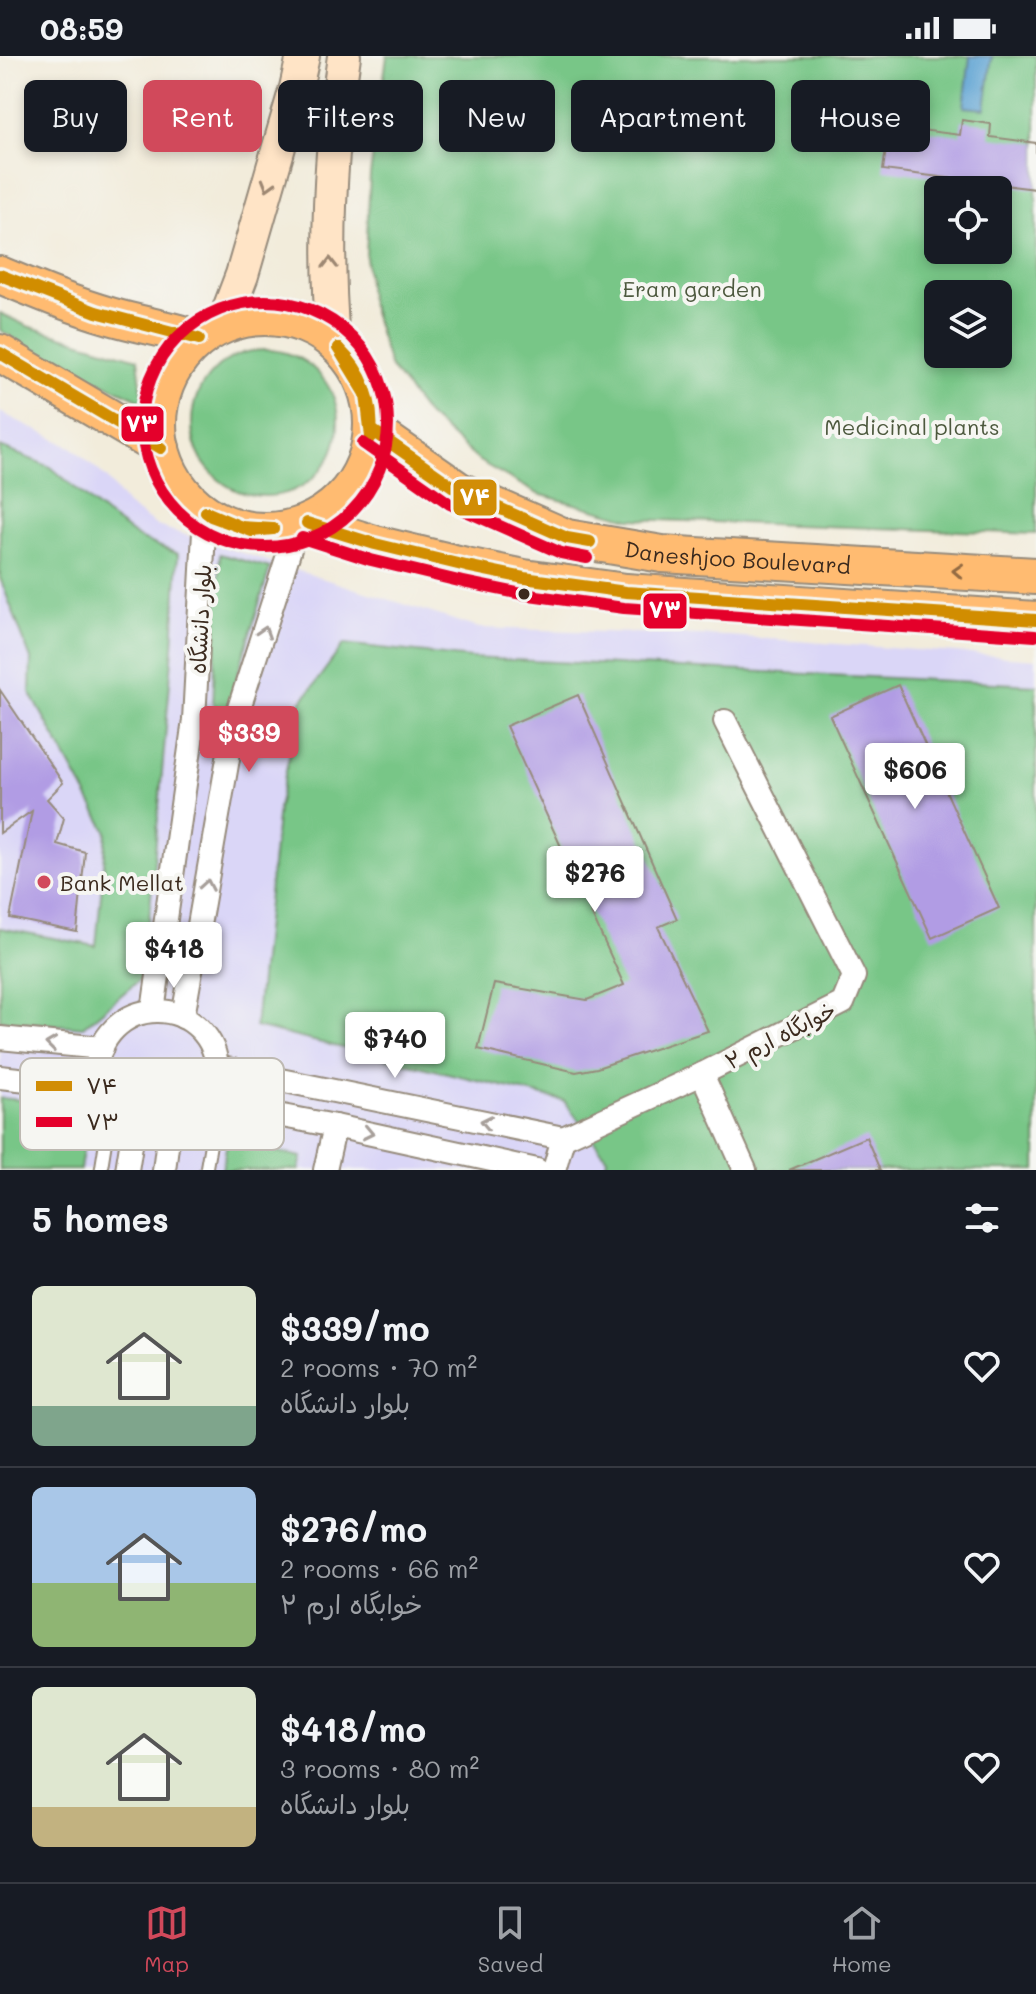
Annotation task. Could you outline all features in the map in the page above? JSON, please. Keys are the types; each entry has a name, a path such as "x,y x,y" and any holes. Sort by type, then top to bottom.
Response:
{"main road":[{"path":"0,275 112,317 166,328 211,332 251,318 280,318 308,326 333,341 355,366 368,397 372,430 366,460 353,486 333,508 302,525 274,531 249,530 226,524 205,513 177,484 161,448 158,418 164,388 178,361 211,332 242,275 303,56"},
{"path":"333,341 329,304 330,174 344,56"},
{"path":"0,353 161,448"},
{"name":"Daneshjoo Boulevard","path":"372,430 458,490 567,538 662,554 1036,576"},
{"name":"Daneshjoo Boulevard","path":"302,525 524,578 626,592 1036,620"}],"street":[{"name":"بلوار دانشگاه","path":"153,1011 194,720 205,513"},
{"path":"183,1017 234,724 302,525"},
{"path":"194,720 234,724"},
{"name":"خوابگاه ارم ۲","path":"563,1138 702,1074 843,1003 854,976 725,721"},
{"path":"100,1058 110,1034 122,1022 137,1014 153,1011 174,1013 196,1025 207,1037 215,1058"},
{"path":"0,1038 102,1048"},
{"path":"702,1074 745,1170"},
{"path":"0,1077 20,1081"},
{"path":"284,1081 563,1138 554,1170"},
{"path":"284,1116 537,1170"},
{"path":"325,1170 335,1126"},
{"path":"127,1170 130,1150"},
{"path":"164,1170 166,1150"}],"lane":[{"path":"101,1170 102,1150"},
{"path":"206,1170 209,1150"}],"shaded area":[{"path":"0,412 73,448 107,478 127,505 157,526 479,628 729,636 1036,659 1036,1170 0,1170"}],"green space":[{"name":"Eram garden","path":"387,56 1036,56 1036,534 630,519 538,494 479,461 427,415 389,365 369,299 366,256 373,152 423,152 423,80 384,80"},
{"path":"0,313 27,326 138,359 143,401 47,358 0,330"},
{"path":"265,350 293,355 317,371 333,395 338,423 333,451 317,475 293,491 265,496 237,491 213,475 197,451 192,423 197,395 213,371 237,355"},
{"path":"0,447 51,467 105,514 139,538 178,554 173,648 144,976 83,1027 0,1020 0,928 96,946 107,832 30,692 31,659 0,578"},
{"path":"220,554 270,568 227,710 213,705"},
{"path":"344,644 471,658 1036,685 1036,1170 605,1170 607,1158 564,1101 255,1027 278,808 300,704"},
{"path":"0,1098 20,1100 20,1150 83,1150 80,1170 0,1170"},
{"path":"226,1150 267,1150 302,1157 299,1170 222,1170"}],"water":[{"path":"970,56 992,56 985,109 964,107"}],"building":[{"path":"962,120 991,124 990,137 1036,143 1036,189 1012,186 1012,176 931,176 883,170 885,152 930,152 930,131 960,135"},
{"path":"898,685 999,908 932,938 830,716"},
{"path":"0,690 63,783 47,799 64,818 57,844 85,852 77,932 10,918 32,811 0,833"},
{"path":"578,695 677,919 658,927 708,1031 597,1068 576,1072 478,1049 494,984 587,1000 624,985 506,726"},
{"path":"866,1137 880,1170 789,1170"}],"transit line":[{"name":"۷۴","path":"0,275 96,312 199,339"},
{"name":"۷۳","path":"265,301 312,311 352,337 378,377 388,424 378,471 352,511 312,537 265,547 218,537 178,511 152,471 142,424 152,377 178,337 218,311 265,301"},
{"name":"۷۴","path":"338,348 354,367 365,388 371,412 371,437"},
{"name":"۷۴","path":"338,348 366,394 371,437"},
{"name":"۷۴","path":"0,353 161,448"},
{"name":"۷۴","path":"372,430 458,490 567,538 590,542"},
{"name":"۷۳","path":"363,443 450,504 561,553 587,558"},
{"name":"۷۴","path":"206,512 241,527 273,529"},
{"name":"۷۴","path":"206,512 252,531 273,529"},
{"name":"۷۴","path":"307,523 375,544 466,566 524,578 626,592 1036,620"},
{"name":"۷۳","path":"302,538 371,560 463,582 522,594 624,608 1035,636"}],"place":[{"name":"Bank Mellat","path":"44,882"}],"park label":[{"name":"Medicinal plants","path":"912,426"}]}
